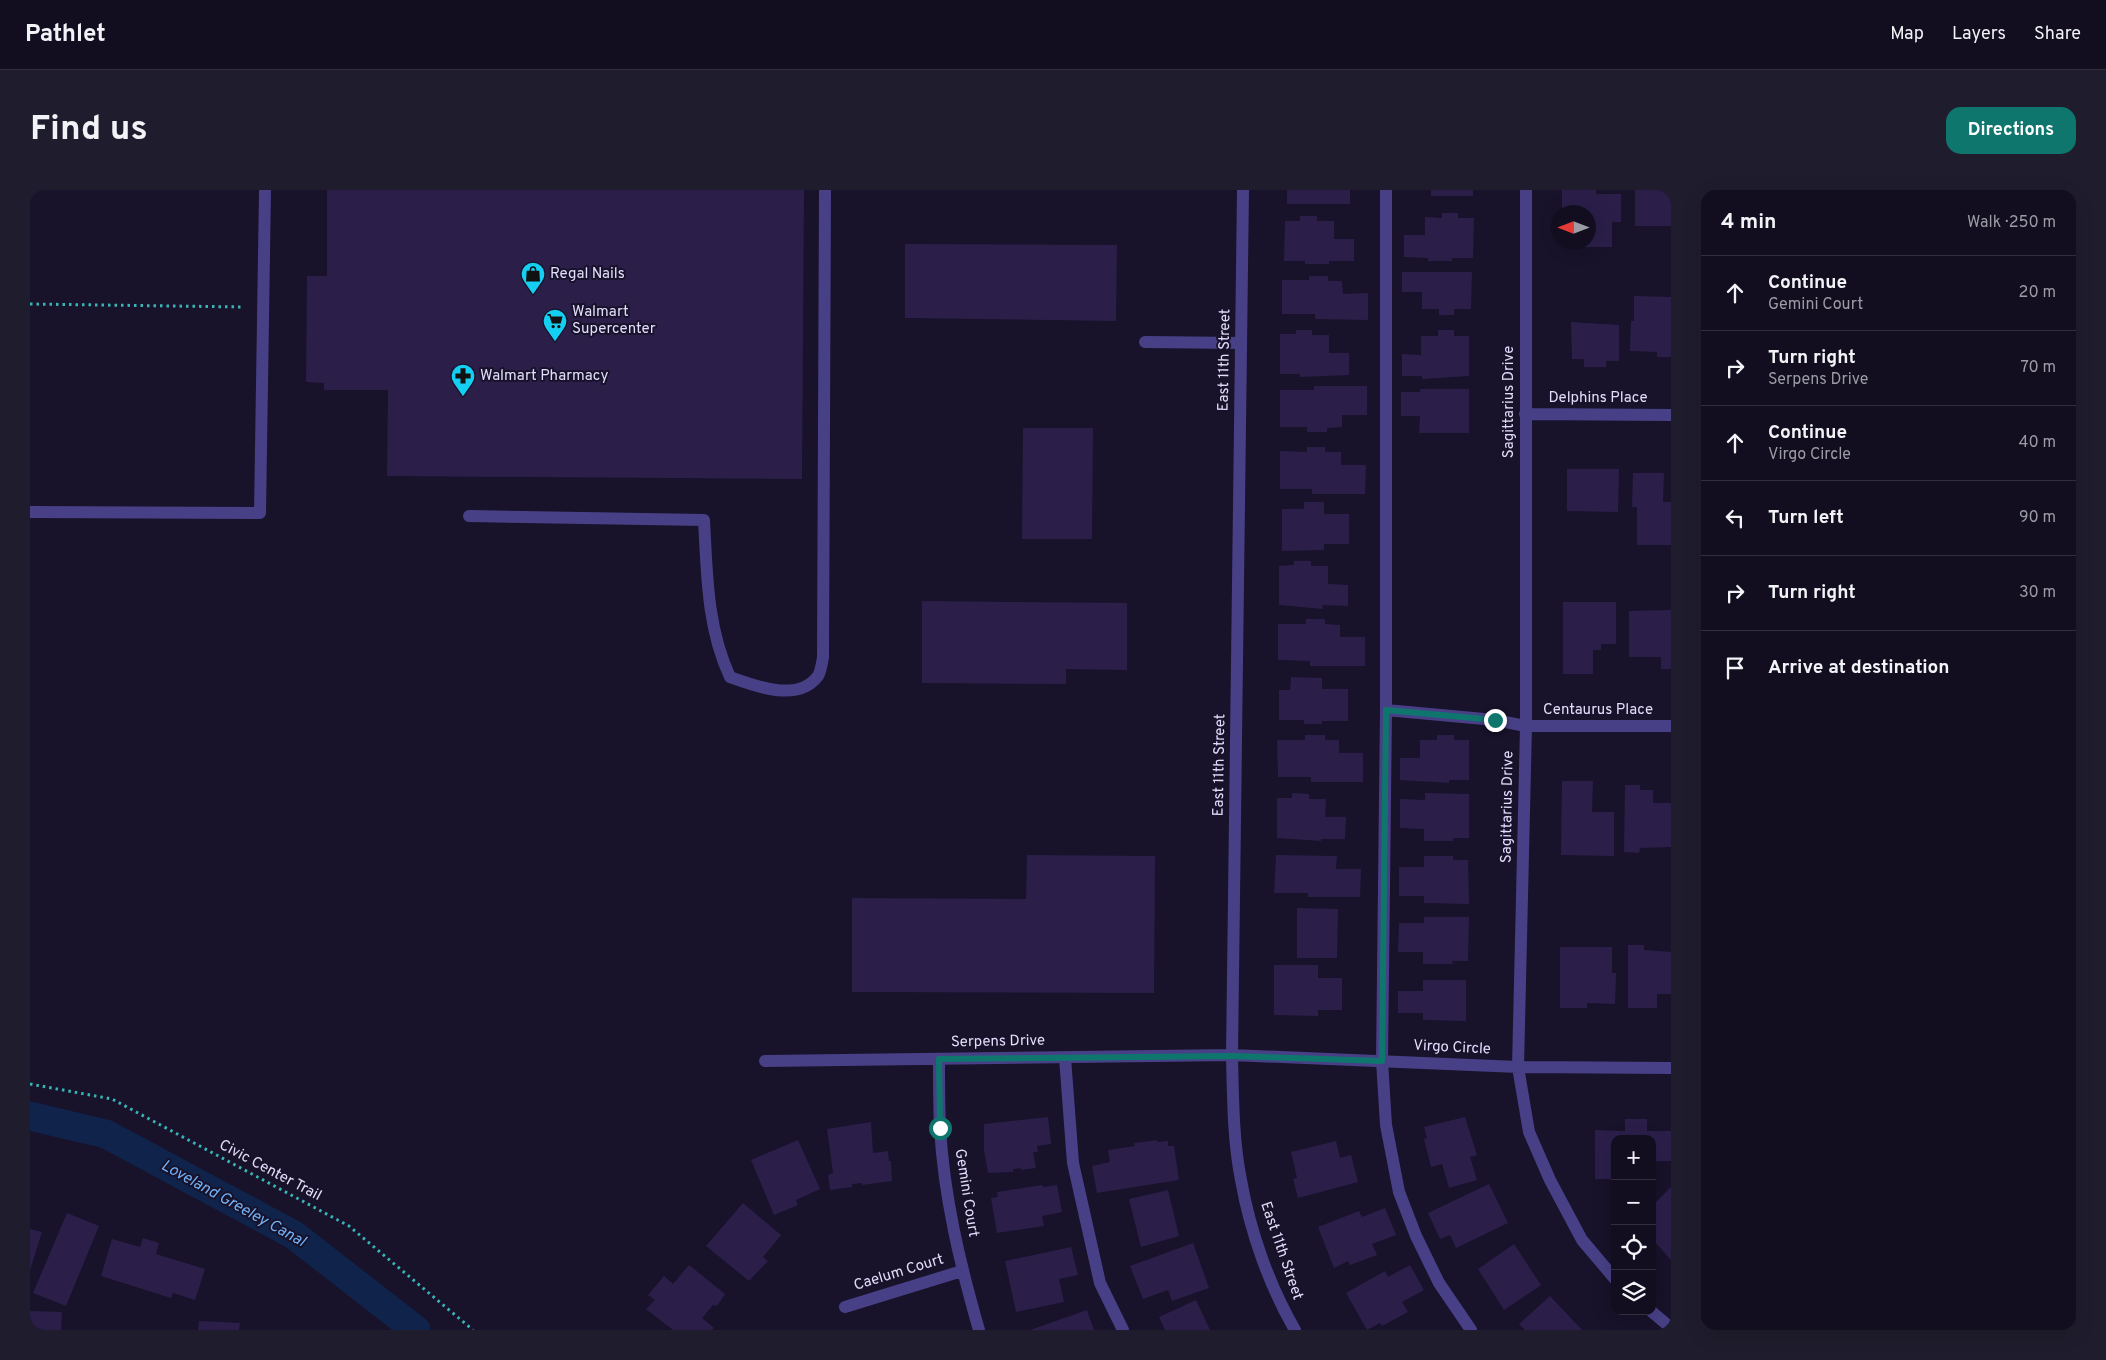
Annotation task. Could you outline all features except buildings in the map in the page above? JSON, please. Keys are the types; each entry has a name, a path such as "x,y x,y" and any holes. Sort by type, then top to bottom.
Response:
{"street":[{"path":"30,512 260,513 265,190"},
{"path":"469,516 704,520 713,627 720,655 730,677 755,686 786,691 806,686 818,675 823,657 825,190"},
{"name":"East 11th Street","path":"1243,190 1232,1056 1234,1116 1241,1180 1258,1246 1284,1311 1295,1330"},
{"path":"1386,190 1386,710 1382,1061 1386,1125 1399,1192 1416,1236 1439,1283 1471,1330"},
{"name":"Sagittarius Drive","path":"1526,190 1526,726 1518,1067 1529,1132 1550,1180 1582,1240 1611,1274"},
{"path":"1145,342 1241,343"},
{"name":"Delphins Place","path":"1525,414 1671,415"},
{"name":"Centaurus Place","path":"1386,710 1495,720 1526,726 1671,726"},
{"name":"Serpens Drive","path":"765,1061 1232,1056"},
{"name":"Virgo Circle","path":"1232,1056 1518,1067 1671,1068"},
{"path":"1065,1058 1073,1164 1100,1282 1123,1330"},
{"name":"Gemini Court","path":"939,1059 940,1128 948,1197 962,1271 980,1330"},
{"name":"Caelum Court","path":"845,1307 962,1271"},
{"path":"1656,1315 1671,1328"}],"path":[{"path":"30,304 264,307"},
{"name":"Civic Center Trail","path":"30,1084 112,1099 349,1226 472,1330"}],"waterway":[{"name":"Loveland Greeley Canal","path":"30,1116 106,1134 294,1235 416,1330"}],"place":[{"name":"Regal Nails","path":"533,295"},
{"name":"Walmart Supercenter","path":"555,342"},
{"name":"Walmart Pharmacy","path":"463,397"}],"route":[{"path":"940,1128 939,1059 1232,1056 1382,1061 1386,710 1495,720"}]}
